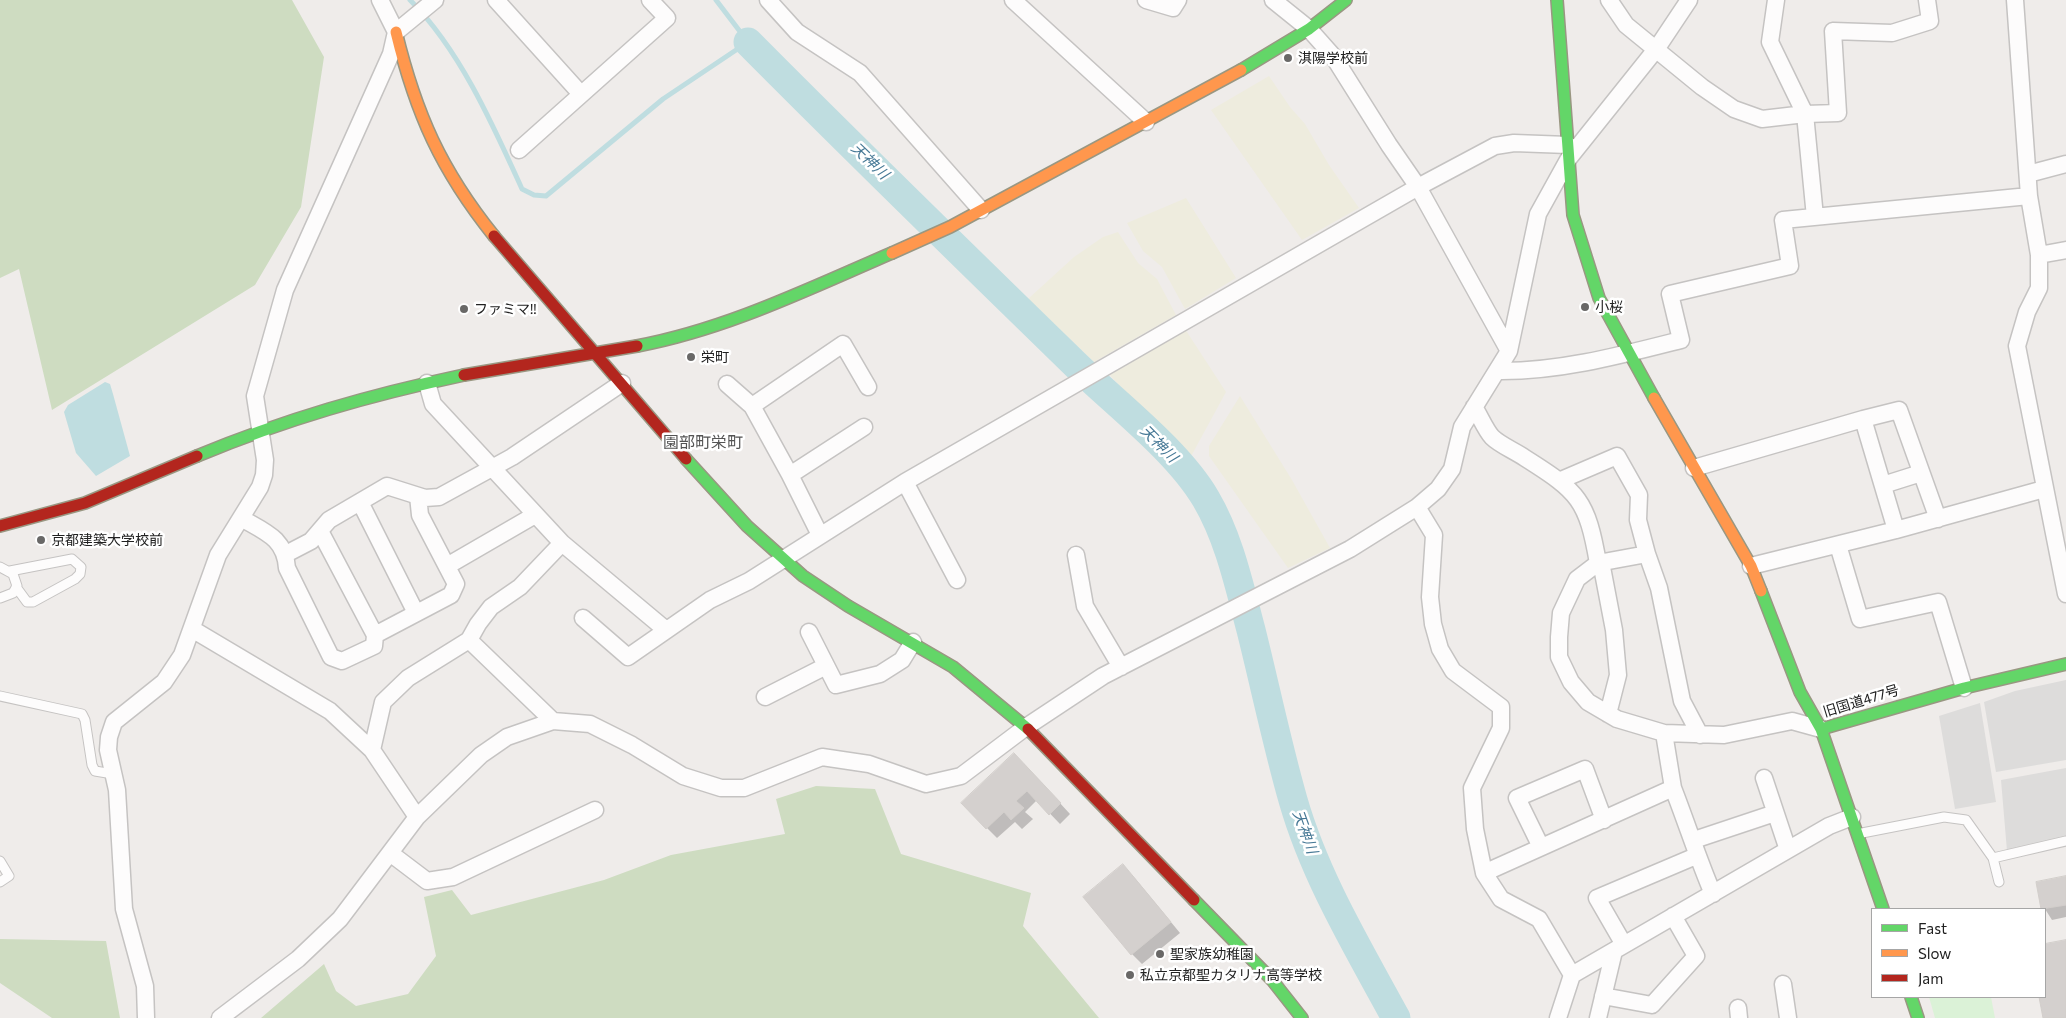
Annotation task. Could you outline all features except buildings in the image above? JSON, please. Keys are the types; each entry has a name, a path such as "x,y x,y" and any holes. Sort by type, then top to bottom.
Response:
{"street":[{"path":"380,0 396,32 412,91 423,121 450,175 493,235 744,523 782,559 826,594 913,642 959,671 1026,727 1272,980 1302,1018"},
{"path":"146,1018 145,986 124,909 117,790 108,750 114,722 164,682 182,655 218,555 260,487 264,475 265,460 255,396 285,290 392,54 396,32 435,0"},
{"path":"496,0 580,93"},
{"path":"519,150 580,93 667,18 650,0"},
{"path":"768,0 797,32 860,73 981,210"},
{"path":"1013,0 1146,122"},
{"path":"1146,0 1173,8 1178,0"},
{"path":"1273,0 1309,29 1333,56 1418,187 1509,351"},
{"path":"0,526 85,503 260,430 380,393 499,367 597,353 666,340 718,326 775,304 932,237 1225,80 1309,29 1346,0"},
{"path":"1557,0 1573,215 1599,298 1628,353 1752,566 1800,692 1821,729"},
{"path":"1609,0 1626,25 1657,48 1702,87 1734,109 1762,119 1805,114 1838,113 1833,31 1892,33 1930,21 1926,0"},
{"path":"220,1018 298,959 340,919 417,817 481,755 507,737 553,721 590,724 632,745 683,776 721,788 744,788 822,757 869,764 926,784 961,776 1026,727 1120,667 1350,549 1417,507 1438,489 1452,469 1462,427 1509,351 1538,214 1569,151 1657,48 1688,0"},
{"path":"1776,0 1770,42 1805,114 1815,217"},
{"path":"2015,0 2029,196 2039,255 2038,288 2027,312 2017,346 2066,594"},
{"path":"583,618 628,656 710,600 749,582 782,559 906,482 1095,371 1418,187 1495,146 1514,143 1569,151"},
{"path":"2028,174 2066,164"},
{"path":"1497,371 1528,371 1628,353 1681,340 1670,294 1790,266 1782,220 2029,196"},
{"path":"2039,255 2066,250"},
{"path":"752,406 843,344 868,387"},
{"path":"426,383 433,404 562,543 666,630"},
{"path":"286,554 311,541 329,520 387,486 418,496 439,497 512,457 622,383"},
{"path":"727,384 752,406 820,535"},
{"path":"1474,407 1492,437 1561,480 1578,499 1586,514 1593,532 1614,630 1618,675 1608,714"},
{"path":"1694,468 1898,410 1938,519"},
{"path":"1863,419 1896,530"},
{"path":"790,475 864,428"},
{"path":"1561,480 1617,456 1639,495 1638,520 1647,554 1660,588 1682,701 1700,735"},
{"path":"1883,485 1921,473"},
{"path":"906,482 956,580"},
{"path":"1752,566 1938,519 2044,489"},
{"path":"374,635 451,595 456,584 420,515 418,496"},
{"path":"360,502 416,613"},
{"path":"1417,507 1434,535 1430,597 1432,624 1440,649 1453,671 1500,707 1501,728 1472,788 1476,829 1484,873 1501,899 1539,919 1572,975"},
{"path":"446,566 535,515"},
{"path":"241,518 277,540 286,554 287,568 331,657 342,661 374,646 374,635 320,531"},
{"path":"372,750 383,702 408,678 469,640 491,607 520,587 562,543"},
{"path":"1838,545 1860,619 1938,602 1964,688"},
{"path":"1647,554 1600,563 1577,579 1561,613 1559,657 1571,682 1588,702 1617,719 1664,733 1724,735 1792,721 1821,729"},
{"path":"1076,555 1085,606 1120,667"},
{"path":"192,629 330,711 372,750 417,817"},
{"path":"809,632 836,685 880,674 902,660 913,642"},
{"path":"469,640 553,721"},
{"name":"旧国道477号","path":"1882,908 1821,729 1964,688 2066,664"},
{"path":"765,697 826,666"},
{"path":"1664,733 1673,788 1713,894"},
{"path":"1541,847 1517,798 1585,769 1604,820"},
{"path":"1764,778 1788,850"},
{"path":"1484,873 1673,788"},
{"path":"390,853 427,881 453,877 595,810"},
{"path":"1598,1018 1618,947 1597,898 1695,848 1775,813"},
{"path":"1558,1018 1572,975 1829,826 1852,817"},
{"path":"1603,996 1652,1005 1696,956 1673,916"},
{"path":"1783,984 1788,1018"},
{"path":"1911,998 1918,1018"}],"lane":[{"path":"0,567 10,571 72,559 81,567 80,574 75,579 33,602 27,602 16,587"},
{"path":"0,598 13,593 16,587 16,580 10,571"},
{"path":"0,696 82,714 85,720 92,766 95,771 113,774"},
{"path":"1857,834 1944,817 1966,820 1993,858 1999,882"},
{"path":"1993,858 2066,841"},
{"path":"0,861 9,876 0,882"}],"shaded area":[{"path":"1269,76 1290,107 1305,124 1329,165 1359,208 1302,240 1211,110"},
{"path":"1186,198 1236,278 1185,309 1162,267 1143,251 1127,223"},
{"path":"1118,232 1138,263 1157,279 1176,315 1094,362 1028,299 1074,257 1103,237"},
{"path":"1185,329 1226,392 1189,460 1108,373"},
{"path":"1240,396 1292,480 1330,548 1288,568 1209,456 1209,446"},
{"path":"2066,680 2066,760 1996,772 1984,702 2015,691"},
{"path":"1980,703 1996,802 1955,809 1939,716"},
{"path":"2066,768 2066,837 2007,851 2001,780"}],"green space":[{"path":"0,0 292,0 324,57 301,207 255,285 52,410 19,269 0,278"},
{"path":"816,786 875,789 901,854 1031,893 1023,926 1099,1018 261,1018 324,964 336,991 356,1006 408,994 436,956 424,897 452,890 471,915 604,880 671,855 785,834 776,799"},
{"path":"0,939 106,941 120,1018 52,1018 0,983"},
{"path":"1929,998 1991,998 1995,1018 1935,1018"}],"water":[{"path":"105,382 110,384 130,456 96,476 76,453 64,412 68,405"}],"waterway":[{"path":"410,0 445,42 460,65 487,114 522,189 534,195 546,196 663,99 748,42 716,0"},
{"name":"天神川","path":"748,42 1076,365 1146,429 1180,463 1206,499 1221,530 1238,579 1282,758 1302,829 1338,912 1396,1018"}],"traffic: fast":[{"path":"1241,70 1309,29 1346,0"},
{"path":"1557,0 1573,215 1599,298 1654,398"},
{"path":"637,346 670,339 735,319 892,253"},
{"path":"197,456 296,419 395,391 464,375"},
{"path":"686,459 747,526 803,576 848,606 953,667 1028,729"},
{"path":"1761,591 1800,692 1821,729 1883,908"},
{"path":"1821,729 1964,688 2066,664"},
{"path":"1194,900 1272,980 1302,1018"},
{"path":"1911,998 1918,1018"}],"traffic: slow":[{"path":"396,32 412,89 433,140 459,188 494,236"},
{"path":"892,253 950,227 1241,70"},
{"path":"1654,398 1751,566 1761,591"}],"traffic: jam":[{"path":"494,236 686,459"},
{"path":"464,375 637,346"},
{"path":"0,526 85,503 197,456"},
{"path":"1028,729 1194,900"}],"place":[{"name":"淇陽学校前","path":"1288,58"},
{"name":"小桜","path":"1585,307"},
{"name":"ファミマ!!","path":"464,309"},
{"name":"栄町","path":"691,357"},
{"name":"京都建築大学校前","path":"41,540"},
{"name":"聖家族幼稚園","path":"1160,954"},
{"name":"私立京都聖カタリナ高等学校","path":"1130,975"}],"district":[{"name":"園部町栄町","path":"703,443"}]}
